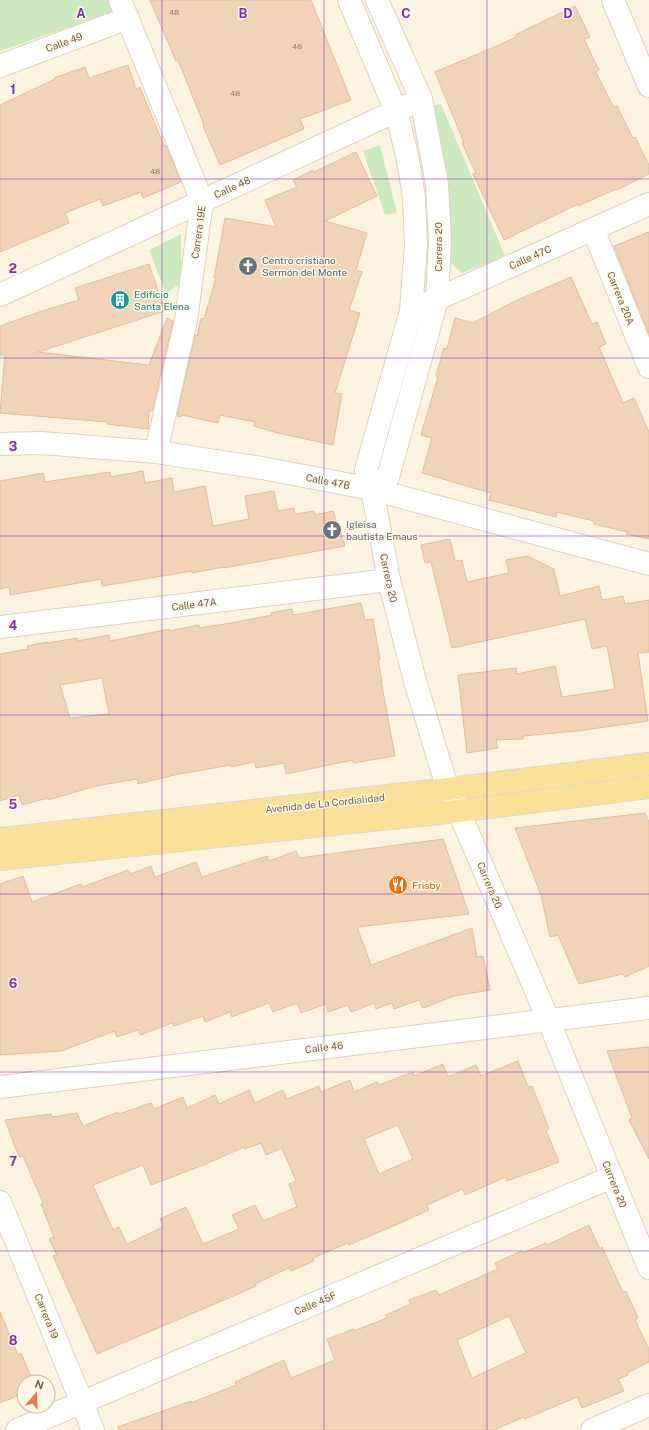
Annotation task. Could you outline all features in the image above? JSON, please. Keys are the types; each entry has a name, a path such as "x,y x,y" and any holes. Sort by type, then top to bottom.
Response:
{"main road":[{"name":"Avenida de La Cordialidad","path":"0,839 449,789 649,764"},
{"path":"0,859 458,810 649,787"}],"street":[{"name":"Carrera 20","path":"349,0 396,111 408,155 414,197 416,245 411,311 366,470 372,490 389,580 415,681 444,776 548,1019 649,1268"},
{"name":"Carrera 20","path":"372,490 388,477 437,299 440,240 437,184 421,99 377,0"},
{"path":"613,0 649,86"},
{"name":"Calle 49","path":"0,66 124,9"},
{"name":"Carrera 19E","path":"124,9 202,201 186,320 156,452"},
{"name":"Calle 48","path":"0,295 421,99"},
{"name":"Calle 47C","path":"411,311 649,204"},
{"name":"Carrera 20A","path":"593,229 649,367"},
{"name":"Calle 47B","path":"0,444 41,443 156,452 262,468 372,490 649,564"},
{"name":"Calle 47A","path":"0,628 389,580"},
{"name":"Calle 46","path":"0,1087 548,1019 649,1008"},
{"name":"Calle 45F","path":"18,1430 612,1177"},
{"name":"Carrera 19","path":"0,1202 93,1430"},
{"path":"592,1430 649,1405"}],"green space":[{"path":"0,0 111,0 116,11 0,51"},
{"path":"441,104 505,256 462,273 447,259 449,212 448,177 430,106"},
{"path":"380,145 397,213 385,215 363,151"},
{"path":"181,234 181,283 166,293 149,250"}],"building":[{"path":"150,0 311,0 351,100 300,119 304,129 220,165 203,126 204,125 178,60 176,61"},
{"path":"575,6 590,37 584,39 599,70 596,72 614,108 617,106 633,138 635,137 649,165 649,174 617,190 616,189 578,206 578,204 504,240 473,174 476,173 462,143 464,143 435,72 516,37 515,35"},
{"path":"128,65 136,89 140,87 164,146 166,145 181,182 143,198 141,192 103,206 100,199 65,213 69,223 0,252 0,105 55,79 54,78 85,67 89,78"},
{"path":"356,152 377,196 325,221 367,233 356,270 362,272 349,310 360,313 335,393 342,394 333,445 278,433 254,426 255,422 220,415 218,423 182,415 181,417 177,416 195,335 197,336 201,318 204,319 216,278 214,278 225,218 276,227 265,200 297,187 293,180 313,170 314,172"},
{"path":"649,232 649,334 614,246"},
{"path":"149,264 165,311 38,352 149,365 167,318 173,321 152,411 149,411 148,429 107,424 107,422 0,413 5,354 0,356 0,326 79,300 75,288"},
{"path":"571,277 592,324 597,322 606,344 599,347 623,403 634,398 649,432 649,539 626,534 627,532 594,524 594,521 557,512 556,517 489,500 491,493 422,473 432,438 421,435 438,377 436,376 444,348 447,349 455,318 473,323 513,302"},
{"path":"143,471 145,483 172,478 174,492 205,486 213,526 249,519 245,496 274,491 278,511 294,508 295,514 314,511 315,515 333,511 345,546 224,568 192,573 192,571 102,586 101,579 10,595 9,587 0,589 0,481 43,473 45,482 110,472 111,477"},
{"path":"450,539 455,561 462,560 467,582 509,573 506,560 527,556 554,569 560,596 599,586 602,600 623,596 625,604 649,600 649,652 638,653 648,721 577,731 523,736 523,739 496,740 498,748 467,753 458,675 516,668 517,674 555,666 562,697 615,689 607,646 592,649 585,619 452,648 431,562 425,563 421,545"},
{"path":"361,603 365,620 373,619 380,660 378,660 381,681 395,756 353,763 353,760 286,774 284,763 256,768 255,762 174,775 138,784 137,779 96,786 48,800 48,798 22,805 19,795 0,801 0,654 28,649 27,646 47,642 77,638 77,641 109,635 110,641 169,629 169,631 199,625 199,628 231,623 272,615 271,613 292,609 293,615","holes":["102,678 109,714 70,718 60,685"]},
{"path":"645,813 649,822 649,966 625,977 623,974 579,984 558,935 550,937 541,895 515,828"},
{"path":"443,839 469,914 357,927 371,965 472,928 477,957 483,956 490,990 454,996 423,1008 419,1000 394,1009 392,1003 376,1009 374,1003 351,1012 348,1005 328,1012 326,1004 301,1013 297,1003 273,1012 269,1003 232,1017 230,1012 205,1022 203,1016 174,1026 172,1023 140,1035 138,1030 117,1037 115,1031 61,1051 0,1055 0,884 23,876 32,902 81,884 82,887 128,870 130,874 151,866 155,877 196,862 202,877 267,856 269,861 296,851 299,858"},
{"path":"649,1047 649,1159 629,1120 632,1118 607,1051"},
{"path":"518,1061 528,1087 532,1086 549,1129 546,1130 559,1162 507,1181 506,1177 465,1195 463,1189 427,1205 429,1210 349,1245 348,1243 313,1258 314,1261 291,1271 289,1268 255,1284 256,1286 97,1354 53,1256 57,1255 49,1239 54,1237 41,1204 43,1203 23,1156 19,1157 5,1120 51,1114 52,1117 77,1113 83,1126 118,1112 119,1114 151,1103 154,1109 183,1097 187,1108 215,1095 219,1104 249,1090 255,1103 283,1090 287,1099 319,1086 321,1092 350,1080 354,1092 377,1082 379,1085 413,1072 414,1076 443,1064 448,1077 476,1065 481,1076","holes":["398,1125 413,1159 379,1174 364,1139","261,1143 266,1155 282,1148 296,1181 289,1184 297,1207 263,1221 255,1205 232,1215 239,1229 203,1244 186,1207 160,1219 163,1227 127,1244 119,1227 113,1230 93,1185 143,1165 151,1185 206,1164 244,1147 245,1149"]},
{"path":"589,1225 600,1249 602,1247 623,1292 626,1291 638,1318 635,1320 649,1349 649,1362 627,1373 628,1375 618,1379 624,1391 582,1408 577,1397 525,1419 524,1417 494,1430 118,1430 118,1427 191,1401 191,1403 236,1385 235,1382 284,1360 291,1378 335,1360 327,1339 354,1329 354,1331 387,1318 386,1315 411,1304 409,1300 436,1290 439,1295 498,1269 495,1263 522,1251 523,1253 546,1243 547,1245","holes":["509,1316 526,1353 472,1378 457,1340"]},
{"path":"0,1312 18,1355 21,1353 30,1374 16,1374 16,1396 0,1403"}],"place":[{"name":"Centro cristiano Sermón del Monte","path":"248,266"},
{"name":"Edificio Santa Elena","path":"120,300"},
{"name":"Igleisa bautista Emaus","path":"332,530"},
{"name":"Frisby","path":"398,885"}]}
